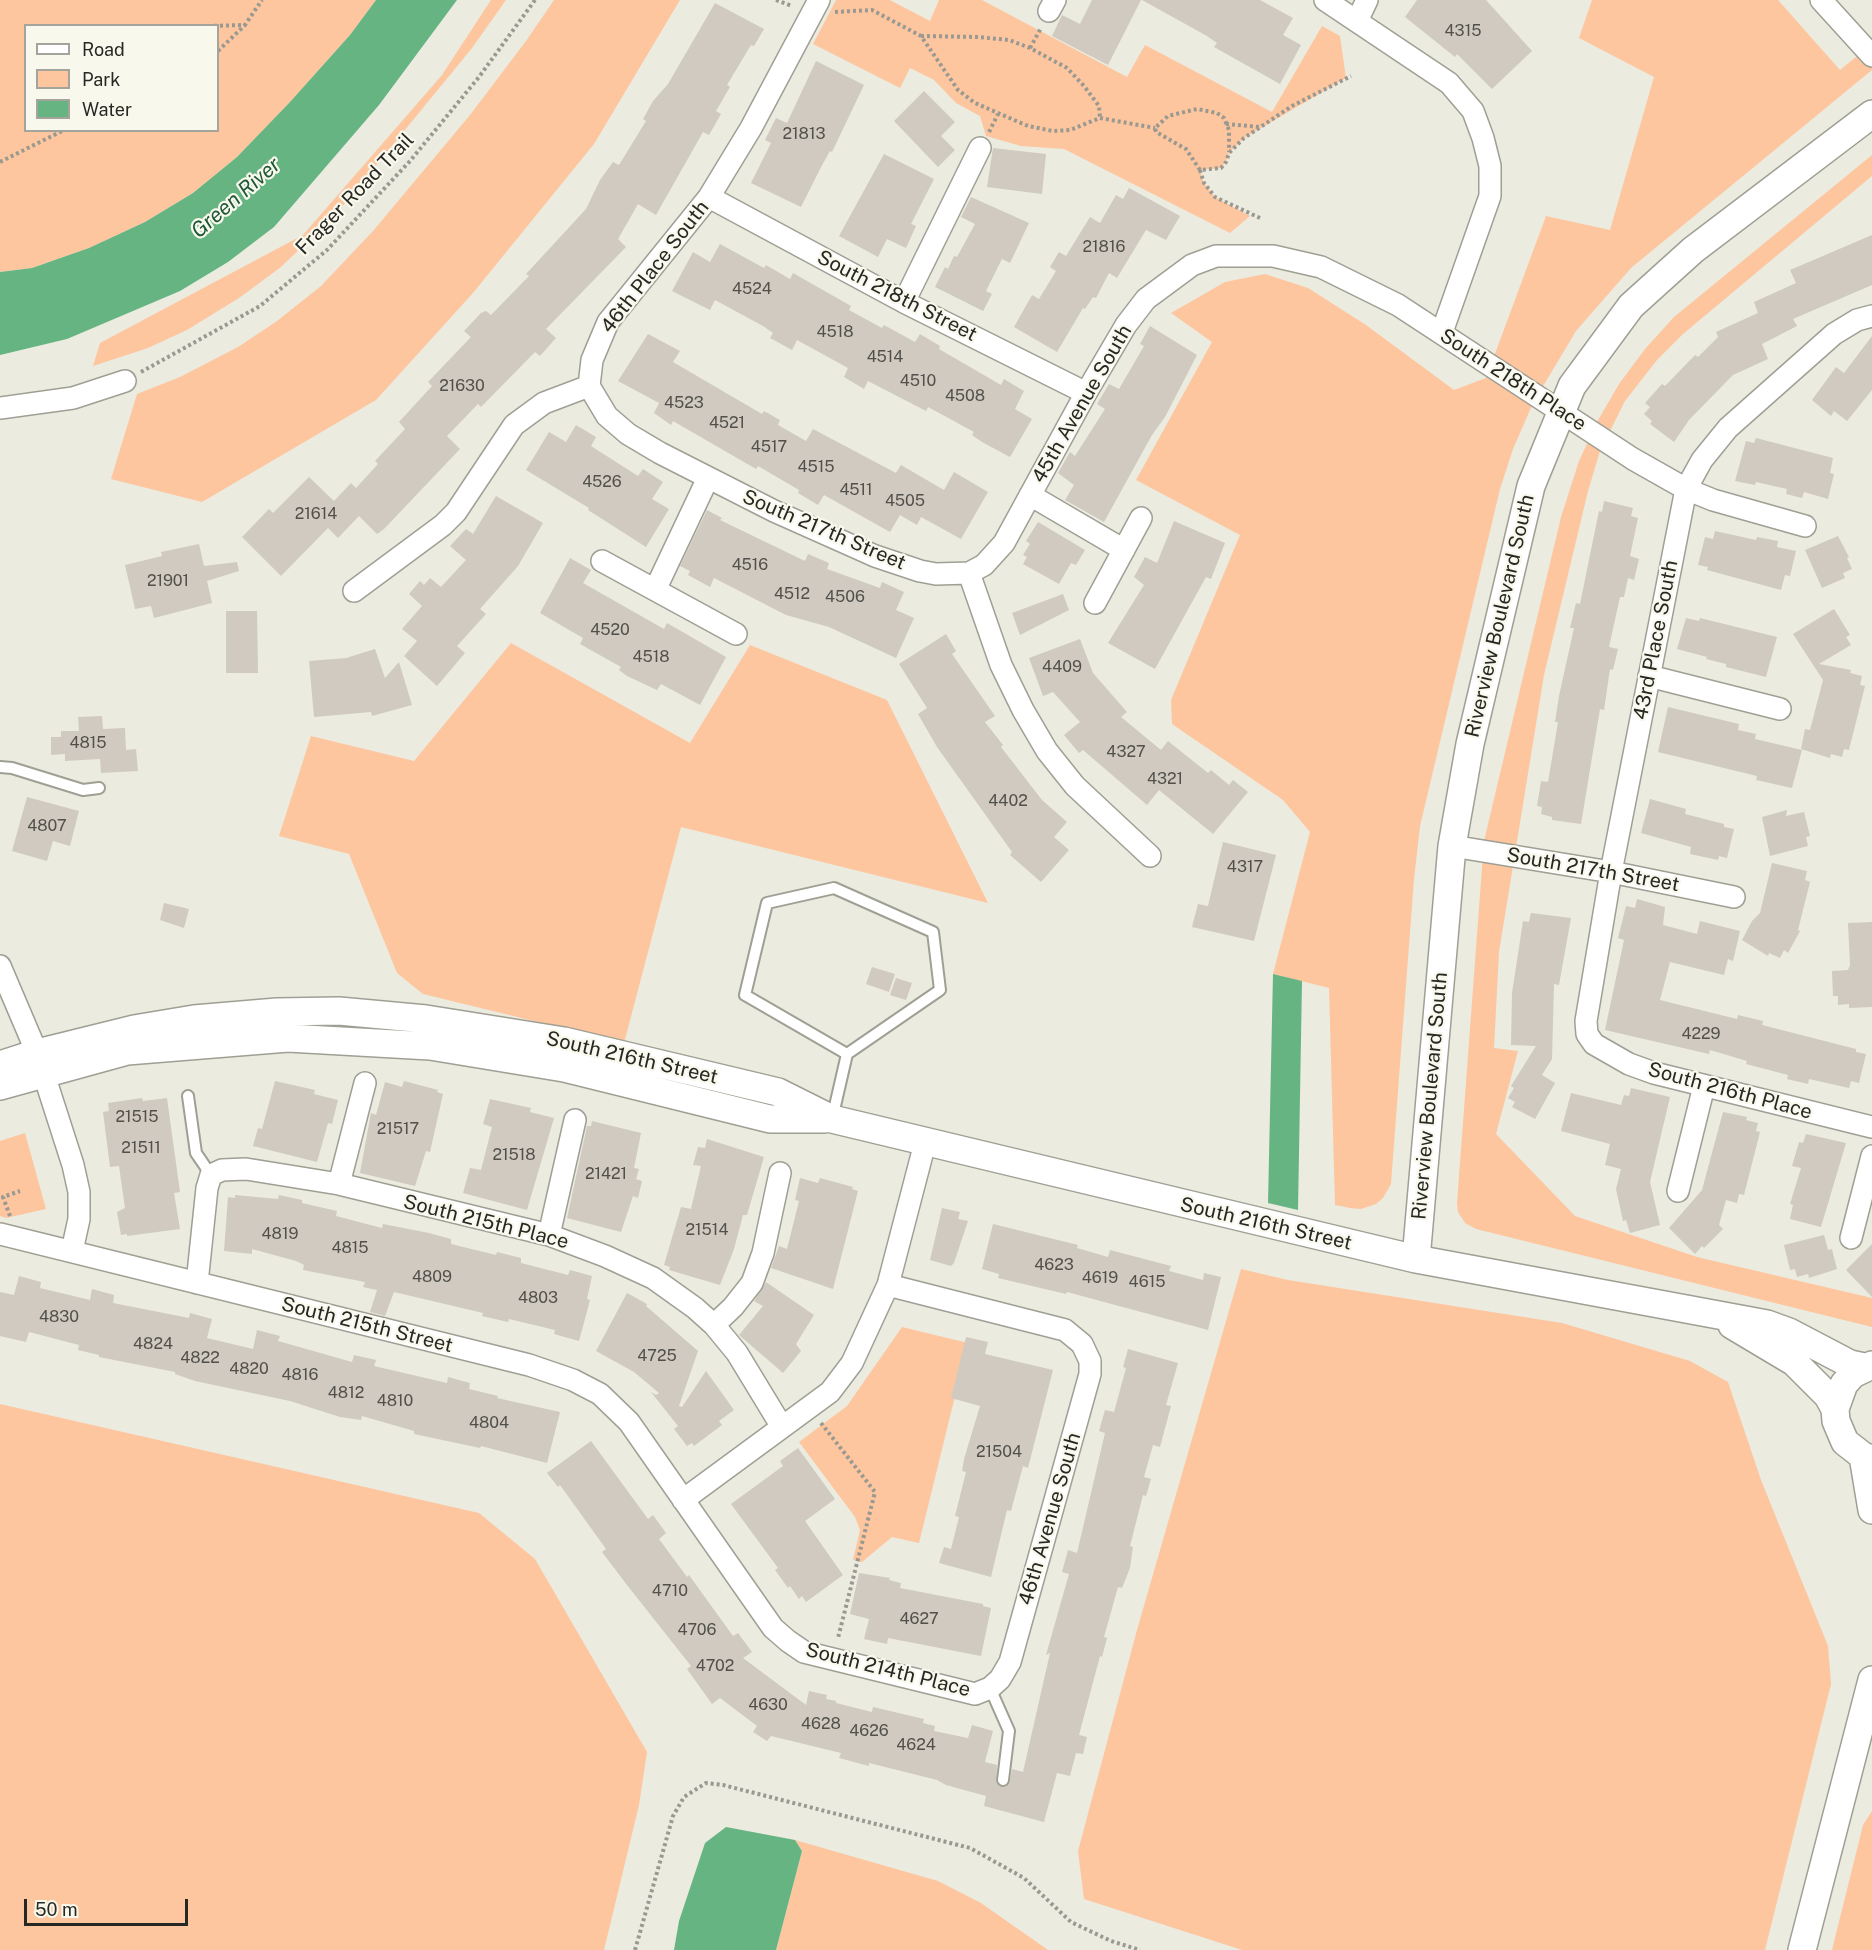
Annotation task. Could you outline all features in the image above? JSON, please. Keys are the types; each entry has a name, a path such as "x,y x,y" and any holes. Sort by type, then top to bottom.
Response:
{"street":[{"path":"1325,0 1449,83 1473,111 1483,138 1490,166 1490,196 1442,332"},
{"path":"1357,21 1366,0"},
{"path":"1821,0 1872,56"},
{"name":"46th Place South","path":"589,386 592,360 608,322 709,197 751,128 817,6"},
{"name":"Riverview Boulevard South","path":"1416,1259 1452,846 1470,744 1531,486 1572,386 1631,306 1660,277 1872,114"},
{"path":"904,302 980,148"},
{"name":"South 218th Street","path":"709,197 904,302 1086,393"},
{"name":"South 218th Place","path":"1216,256 1274,256 1321,267 1398,305 1633,459 1686,489 1713,500 1805,526"},
{"name":"45th Avenue South","path":"969,573 984,565 1004,543 1086,393 1126,325 1146,298 1192,265 1216,256"},
{"name":"43rd Place South","path":"1594,1044 1587,1034 1587,1003 1686,489 1702,460 1728,428 1833,334 1857,320 1872,316"},
{"path":"0,408 73,398 125,381"},
{"path":"354,591 443,525 456,512 514,425 544,404 589,386"},
{"name":"South 217th Street","path":"589,386 607,416 628,434 708,478 875,556 936,574 969,573"},
{"path":"655,590 708,478"},
{"path":"1030,495 1124,550"},
{"path":"1095,603 1142,518"},
{"path":"602,561 736,634"},
{"path":"969,573 1001,665 1023,710 1047,751 1075,786 1150,856"},
{"path":"1649,676 1780,709"},
{"name":"South 217th Street","path":"1452,846 1611,872 1734,897"},
{"path":"0,966 41,1063 79,1192 78,1219 72,1251"},
{"name":"South 216th Street","path":"41,1063 134,1029 206,1018 277,1012 339,1011 426,1019 564,1041 778,1092 832,1119 925,1143 1416,1259 1767,1324 1789,1332 1850,1364 1868,1366"},
{"name":"South 216th Street","path":"41,1063 186,1044 288,1038 430,1046 564,1068 770,1119 832,1119"},
{"name":"South 216th Place","path":"1594,1044 1629,1064 1704,1086 1872,1127"},
{"path":"0,1065 41,1063"},
{"path":"0,1086 41,1063"},
{"path":"339,1184 365,1083"},
{"path":"1678,1191 1704,1086"},
{"path":"549,1235 575,1120"},
{"path":"683,1500 830,1392 852,1362 888,1285 925,1143"},
{"path":"1851,1238 1872,1156"},
{"name":"South 215th Place","path":"217,1172 246,1169 339,1184 549,1235 605,1256 653,1278 714,1324 737,1353 782,1427"},
{"path":"197,1283 217,1172"},
{"path":"714,1324 733,1307 752,1283 763,1253 780,1173"},
{"name":"South 215th Street","path":"6,1228 72,1251 529,1365 573,1380 600,1394 628,1422 773,1628 788,1641"},
{"name":"46th Avenue South","path":"888,1285 1065,1330 1082,1344 1090,1361 1090,1374 1011,1662 1000,1679 990,1688"},
{"name":"South 216th Street","path":"1704,1313 1741,1329 1794,1362 1828,1396 1835,1409"},
{"path":"1868,1366 1844,1384 1835,1409 1836,1421 1845,1442 1867,1458 1872,1510"},
{"name":"South 214th Place","path":"788,1641 804,1652 975,1694 990,1688"},
{"path":"1802,1950 1867,1721 1872,1680"}],"lane":[{"path":"0,767 12,768 83,790 99,788"},
{"path":"832,1119 847,1054 940,990 933,932 834,888 767,903 745,995 847,1054"},
{"path":"188,1096 196,1153 217,1172"},
{"path":"990,1688 1009,1731 1003,1780"}],"path":[{"path":"219,50 246,25 262,0"},
{"name":"Frager Road Trail","path":"125,381 260,306 327,250 410,161 479,77 535,0"},
{"path":"776,0 872,10 921,36 1009,40 1030,48 1067,68 1099,106 1101,118"},
{"path":"219,26 246,25"},
{"path":"921,36 958,90 975,103 1002,116 1053,131 1071,130 1101,118 1155,128 1165,138 1186,149 1200,170 1204,183 1215,197 1260,218"},
{"path":"1229,153 1292,106 1351,76"},
{"path":"1155,128 1168,116 1197,109 1217,113 1226,124 1229,153 1221,168 1200,170"},
{"path":"1226,124 1261,127"},
{"path":"0,162 60,132"},
{"path":"6,1228 3,1197 20,1191"},
{"path":"809,1408 875,1492 838,1639"},
{"path":"635,1950 673,1816 684,1797 706,1783 970,1848 1024,1878 1071,1922 1110,1941 1140,1950"}],"green space":[{"path":"0,0 376,0 350,35 290,102 237,157 193,193 145,222 89,248 32,268 0,272"},
{"path":"491,0 506,0 472,48 337,213 281,267 239,298 187,330 148,348 93,366 100,343 303,235 442,75"},
{"path":"554,0 680,0 594,144 473,293 376,400 202,502 111,479 137,394 180,377 238,347 277,321 321,286 373,231 470,115"},
{"path":"836,0 890,0 930,21 939,0 982,0 1127,77 1145,45 1272,112 1322,26 1340,36 1346,78 1244,138 1229,153 1221,168 1200,170 1204,183 1215,197 1250,216 1230,233 1064,149 1021,146 986,136 980,116 956,103 934,80 910,68 900,88 813,44"},
{"path":"1592,0 1778,0 1840,70 1872,44 1872,70 1631,268 1576,331 1533,403 1513,449 1500,489 1420,826 1391,1184 1383,1198 1376,1204 1361,1209 1335,1205 1329,988 1273,974 1310,832 1283,800 1172,724 1171,700 1240,535 1136,480 1212,342 1171,313 1225,282 1265,274 1308,288 1366,325 1454,390 1486,378 1546,216 1610,230 1654,77 1579,38"},
{"path":"1872,155 1872,176 1683,334 1657,360 1625,401 1600,451 1588,491 1544,675 1499,952 1494,1048 1518,1051 1496,1134 1575,1216 1697,1257 1872,1298 1872,1327 1476,1229 1465,1223 1458,1212 1457,1203 1484,841 1561,517 1579,461 1597,422 1619,384 1645,349 1674,317"},
{"path":"511,643 690,743 750,645 887,700 988,903 681,827 624,1043 423,994 397,973 349,854 279,836 311,736 414,761"},
{"path":"25,1133 46,1209 6,1218 0,1216 0,1141"},
{"path":"1241,1269 1288,1280 1562,1323 1690,1361 1728,1382 1761,1480 1828,1646 1831,1684 1765,1950 1242,1950 1084,1899 1078,1851 1137,1630"},
{"path":"902,1327 968,1343 919,1543 892,1537 862,1562 853,1560 860,1530 855,1517 799,1442 847,1406"},
{"path":"0,1404 479,1513 535,1559 647,1752 639,1805 604,1950 0,1950"},
{"path":"1872,1811 1872,1950 1832,1950 1863,1825"},
{"path":"795,1840 938,1881 981,1903 1048,1950 776,1950 802,1851"}],"water":[{"name":"Green River","path":"376,0 457,0 379,105 274,227 228,262 180,291 67,339 0,355 0,272 32,268 89,248 145,222 193,193 237,157 290,102 350,35"},
{"path":"1273,974 1302,981 1298,1210 1268,1203"},
{"path":"726,1827 795,1840 802,1851 776,1950 674,1950 679,1921 705,1843"}],"building":[{"path":"1092,0 1141,0 1108,65 1052,36 1062,15 1080,24"},
{"path":"1142,0 1260,0 1293,18 1283,35 1301,45 1280,84 1214,47 1217,43 1207,36"},
{"path":"1417,0 1486,0 1532,51 1492,89 1457,54 1455,57 1405,17"},
{"path":"715,3 764,29 754,46 751,45 727,85 730,87 716,111 721,114 709,135 703,132 656,215 638,204 618,239 626,247 546,329 556,338 540,356 535,352 481,407 478,404 447,436 460,449 384,529 377,534 359,516 338,538 328,528 281,576 242,537 269,509 273,513 309,477 334,501 351,483 356,488 378,464 375,461 405,429 399,422 432,386 428,382 471,337 464,331 481,313 486,311 491,315 529,276 526,274 586,209 600,180 613,162 619,165 646,121 643,119 653,101 668,84"},
{"path":"816,61 864,85 832,152 830,151 801,207 751,183 771,143 765,140 776,118 787,123"},
{"path":"924,91 955,122 941,136 955,150 938,167 894,121"},
{"path":"993,148 1046,154 1042,194 987,187"},
{"path":"884,154 934,179 911,224 916,226 906,248 887,239 878,257 839,236"},
{"path":"1129,188 1180,216 1166,240 1146,230 1117,278 1109,273 1096,298 1093,297 1085,309 1083,308 1057,352 1014,327 1032,295 1039,299 1056,271 1050,267 1059,252 1066,256 1090,217 1100,223 1116,195 1123,199"},
{"path":"971,197 1029,223 1010,263 1002,259 986,291 992,294 983,311 935,287 945,267 948,269 954,256 957,257 975,224 961,217"},
{"path":"1872,235 1872,285 1793,319 1797,326 1762,344 1768,359 1733,375 1689,420 1674,442 1650,424 1652,421 1644,414 1650,407 1645,403 1662,384 1665,386 1695,355 1698,357 1718,337 1716,332 1758,313 1754,302 1796,283 1790,270"},
{"path":"720,244 790,279 793,273 851,306 849,310 882,328 884,325 915,342 920,334 940,346 939,349 1001,385 1004,379 1024,391 1015,409 1032,419 1010,457 982,442 972,435 974,432 928,407 926,411 868,381 864,389 844,377 848,368 797,340 792,350 770,338 773,333 763,326 715,300 710,310 672,291 693,252 710,262"},
{"path":"1150,326 1197,355 1165,417 1152,435 1104,522 1065,500 1074,485 1058,473 1070,452 1075,456 1105,409 1097,404 1109,384 1119,389 1144,346 1140,344"},
{"path":"648,334 680,351 673,362 762,414 764,411 780,420 778,425 806,441 813,429 896,473 901,465 944,490 954,472 988,492 961,539 921,517 917,525 900,515 890,532 824,495 818,505 798,493 799,490 758,466 756,469 673,421 671,425 654,413 659,403 618,381"},
{"path":"1872,336 1872,390 1847,421 1834,411 1831,416 1812,400 1836,367 1844,373"},
{"path":"576,425 596,437 591,446 638,476 643,469 663,482 652,499 669,509 646,547 588,510 589,508 526,470 549,432 566,442"},
{"path":"1756,438 1833,458 1830,473 1834,474 1828,499 1804,492 1802,498 1786,494 1787,489 1756,482 1755,485 1735,481 1746,441 1754,443"},
{"path":"496,496 543,523 518,566 480,609 486,614 457,646 465,653 437,686 404,656 417,641 402,629 422,606 409,594 420,581 424,585 430,578 441,587 466,560 450,546 466,529 473,534"},
{"path":"1604,501 1633,508 1631,516 1638,518 1630,556 1639,559 1634,580 1628,578 1624,597 1620,597 1609,647 1618,649 1613,670 1610,669 1604,710 1600,709 1581,824 1552,820 1552,817 1541,814 1542,807 1537,806 1541,781 1548,782 1558,722 1555,722 1559,696 1574,628 1570,628 1576,603 1580,604 1599,511 1602,512"},
{"path":"707,510 722,518 720,520 805,561 808,554 829,563 827,569 880,588 882,582 904,592 896,610 914,618 896,658 829,627 786,615 714,578 710,587 688,575 690,571 680,566"},
{"path":"1174,521 1225,543 1211,579 1206,577 1155,669 1108,643 1144,585 1134,577 1145,557 1157,563"},
{"path":"1038,522 1085,550 1076,565 1071,563 1059,584 1023,564 1027,557 1023,555 1030,544 1026,541"},
{"path":"1715,531 1756,540 1757,537 1778,541 1777,547 1796,551 1790,576 1785,575 1781,590 1707,570 1708,567 1698,565 1705,537 1713,539"},
{"path":"1838,536 1849,557 1847,558 1852,569 1843,573 1845,578 1822,588 1805,550"},
{"path":"199,544 204,566 237,562 239,571 207,581 212,603 154,618 151,606 135,609 125,565 162,556 161,552"},
{"path":"570,558 591,570 583,583 664,629 667,623 726,657 700,705 661,684 657,690 627,676 619,670 621,667 580,644 583,638 540,613"},
{"path":"1063,594 1069,610 1020,635 1012,613"},
{"path":"1834,609 1850,635 1846,637 1851,645 1819,664 1851,670 1850,673 1862,676 1860,685 1865,686 1849,750 1844,749 1842,757 1831,754 1830,758 1801,749 1805,729 1810,730 1823,680 1793,634"},
{"path":"226,611 257,611 258,673 226,673"},
{"path":"1686,618 1699,621 1700,618 1777,637 1766,677 1726,667 1726,664 1706,659 1707,657 1677,649"},
{"path":"946,634 956,651 952,654 995,716 985,722 1003,745 1001,747 1042,800 1067,822 1054,837 1069,850 1041,882 1010,855 1012,852 937,747 918,714 927,708 899,664"},
{"path":"1080,639 1093,673 1127,712 1121,717 1161,750 1168,741 1208,773 1211,770 1229,785 1233,780 1248,792 1213,834 1159,790 1147,805 1083,750 1079,753 1064,735 1080,722 1053,692 1043,696 1029,658"},
{"path":"375,649 385,678 399,662 412,705 372,716 371,712 314,717 309,661 346,658"},
{"path":"1668,707 1739,724 1738,730 1756,734 1755,739 1802,750 1792,788 1756,780 1757,776 1658,752"},
{"path":"102,716 103,729 125,728 126,750 136,749 138,771 101,773 100,759 65,761 65,754 51,755 51,737 61,737 61,731 79,731 78,717"},
{"path":"27,797 79,811 70,846 53,841 47,861 12,851"},
{"path":"1650,799 1686,809 1685,814 1724,824 1724,827 1734,829 1727,858 1719,856 1718,860 1690,854 1691,847 1641,833"},
{"path":"1787,810 1786,816 1804,812 1810,836 1806,837 1808,846 1770,856 1762,817"},
{"path":"1223,842 1276,855 1254,941 1192,927 1198,904 1208,906"},
{"path":"1772,863 1807,871 1805,880 1810,882 1798,930 1800,931 1788,953 1784,950 1780,958 1769,953 1768,956 1742,940 1752,921 1760,913"},
{"path":"1637,899 1665,907 1663,925 1697,934 1700,921 1740,931 1733,961 1728,959 1724,975 1670,962 1660,1000 1737,1019 1738,1015 1763,1021 1762,1025 1856,1049 1856,1052 1866,1054 1859,1083 1851,1081 1849,1088 1809,1079 1808,1084 1787,1079 1788,1075 1746,1064 1747,1061 1710,1050 1709,1054 1605,1030 1624,940 1618,938 1626,906 1635,908"},
{"path":"164,903 189,909 184,928 160,920"},
{"path":"1531,913 1571,918 1559,985 1554,984 1552,1059 1542,1075 1555,1083 1535,1119 1512,1107 1515,1102 1508,1098 1514,1088 1511,1086 1536,1046 1511,1045 1512,993 1523,921 1529,922"},
{"path":"1872,922 1872,1007 1849,1008 1849,1004 1838,1005 1838,996 1833,996 1832,971 1848,970 1850,965 1848,923"},
{"path":"872,967 895,974 889,992 866,984"},
{"path":"896,978 912,983 906,1000 890,995"},
{"path":"275,1081 315,1090 314,1094 338,1100 332,1124 328,1123 317,1162 253,1146 258,1128 262,1129"},
{"path":"404,1081 438,1090 437,1092 443,1094 430,1152 426,1151 415,1186 360,1173 371,1113 376,1115 385,1082 402,1087"},
{"path":"1631,1088 1670,1097 1650,1182 1660,1225 1630,1233 1626,1220 1623,1221 1616,1189 1621,1169 1605,1165 1610,1144 1561,1131 1571,1093 1621,1105 1624,1095 1629,1096"},
{"path":"142,1098 143,1101 167,1098 180,1192 174,1193 180,1229 127,1236 127,1234 121,1235 117,1212 125,1208 119,1166 110,1167 103,1112 109,1111 108,1103"},
{"path":"490,1099 531,1108 530,1112 554,1118 527,1210 463,1193 470,1168 481,1170 492,1127 483,1124"},
{"path":"1723,1112 1747,1117 1746,1120 1758,1123 1756,1131 1760,1132 1744,1195 1739,1194 1737,1203 1726,1200 1719,1225 1723,1229 1695,1254 1669,1228 1702,1190"},
{"path":"592,1121 641,1133 634,1168 639,1169 636,1179 642,1181 638,1198 633,1196 621,1232 567,1218 587,1126 591,1126"},
{"path":"1806,1134 1846,1143 1821,1227 1790,1219 1793,1205 1790,1204 1801,1168 1792,1166 1799,1142 1803,1143"},
{"path":"707,1139 764,1157 747,1215 743,1215 734,1249 720,1285 669,1270 670,1267 664,1265 681,1207 691,1209 701,1166 693,1165 698,1147 705,1148"},
{"path":"800,1178 818,1183 820,1178 853,1187 852,1189 858,1191 833,1289 771,1268 779,1246 787,1249 799,1201 795,1200"},
{"path":"235,1195 278,1199 279,1195 302,1200 302,1203 337,1211 336,1216 382,1228 383,1224 429,1233 451,1239 451,1244 496,1255 497,1252 521,1258 521,1263 568,1275 570,1270 592,1276 587,1299 590,1300 579,1341 554,1334 555,1330 509,1319 508,1322 482,1316 483,1313 394,1292 385,1316 370,1312 377,1290 363,1287 365,1282 303,1270 304,1265 296,1261 252,1249 252,1254 224,1251 228,1197 235,1198"},
{"path":"942,1208 960,1212 958,1219 968,1221 951,1266 930,1260"},
{"path":"993,1224 1078,1245 1077,1248 1108,1257 1110,1250 1171,1266 1169,1271 1203,1280 1204,1273 1221,1277 1208,1330 1067,1292 1066,1294 998,1278 999,1274 982,1269"},
{"path":"1824,1235 1828,1250 1832,1249 1837,1269 1809,1278 1808,1274 1797,1277 1795,1269 1790,1270 1784,1245"},
{"path":"1872,1244 1872,1297 1846,1270"},
{"path":"19,1276 41,1282 40,1288 90,1300 92,1289 114,1295 113,1303 189,1318 190,1313 212,1319 207,1338 253,1349 257,1330 280,1336 278,1341 352,1362 354,1355 376,1360 374,1366 447,1383 448,1377 470,1383 469,1389 498,1396 497,1398 560,1412 547,1463 481,1446 480,1448 414,1434 414,1431 362,1416 361,1420 340,1417 290,1401 195,1381 175,1374 175,1372 99,1357 99,1355 78,1350 79,1345 29,1332 26,1342 0,1336 0,1292 14,1295"},
{"path":"766,1282 814,1315 796,1344 801,1351 783,1373 739,1335 763,1306 754,1301"},
{"path":"627,1293 647,1304 646,1306 698,1351 679,1406 682,1407 706,1371 734,1410 719,1421 722,1425 694,1446 692,1443 687,1446 674,1429 678,1426 651,1392 656,1395 659,1393 634,1372 596,1351"},
{"path":"966,1337 988,1342 985,1354 1053,1370 1028,1468 1023,1466 1011,1511 1007,1510 991,1577 939,1563 944,1547 951,1549 959,1517 955,1516 966,1472 962,1471 964,1459 980,1406 951,1398"},
{"path":"1128,1349 1178,1363 1166,1405 1171,1406 1160,1447 1153,1445 1144,1477 1151,1479 1146,1496 1143,1495 1130,1546 1133,1547 1130,1568 1122,1588 1118,1587 1104,1637 1107,1638 1102,1657 1100,1656 1079,1735 1087,1737 1083,1754 1076,1753 1070,1776 1057,1773 1044,1822 984,1806 986,1796 946,1785 937,1780 869,1763 869,1766 839,1758 841,1753 771,1736 767,1741 753,1732 757,1726 720,1698 712,1704 687,1669 691,1666 602,1552 606,1549 560,1485 558,1487 547,1473 591,1441 648,1519 653,1515 666,1533 659,1539 687,1577 689,1575 733,1636 738,1633 752,1652 743,1658 806,1705 809,1691 827,1695 826,1699 836,1701 836,1703 872,1712 873,1707 924,1719 923,1723 935,1726 934,1731 968,1738 972,1725 993,1731 985,1762 997,1765 996,1782 999,1786 1005,1787 1010,1781 1012,1769 1023,1772 1050,1653 1046,1655 1069,1574 1062,1572 1068,1550 1077,1553 1105,1433 1099,1431 1105,1410 1114,1412 1126,1368 1123,1367"},
{"path":"798,1448 835,1499 805,1521 843,1575 806,1602 802,1596 799,1599 790,1586 788,1588 775,1570 778,1568 731,1504 783,1466 780,1461"},
{"path":"859,1573 890,1578 889,1580 901,1583 900,1588 983,1604 991,1608 981,1656 888,1638 887,1644 864,1639 869,1619 850,1614"}]}
